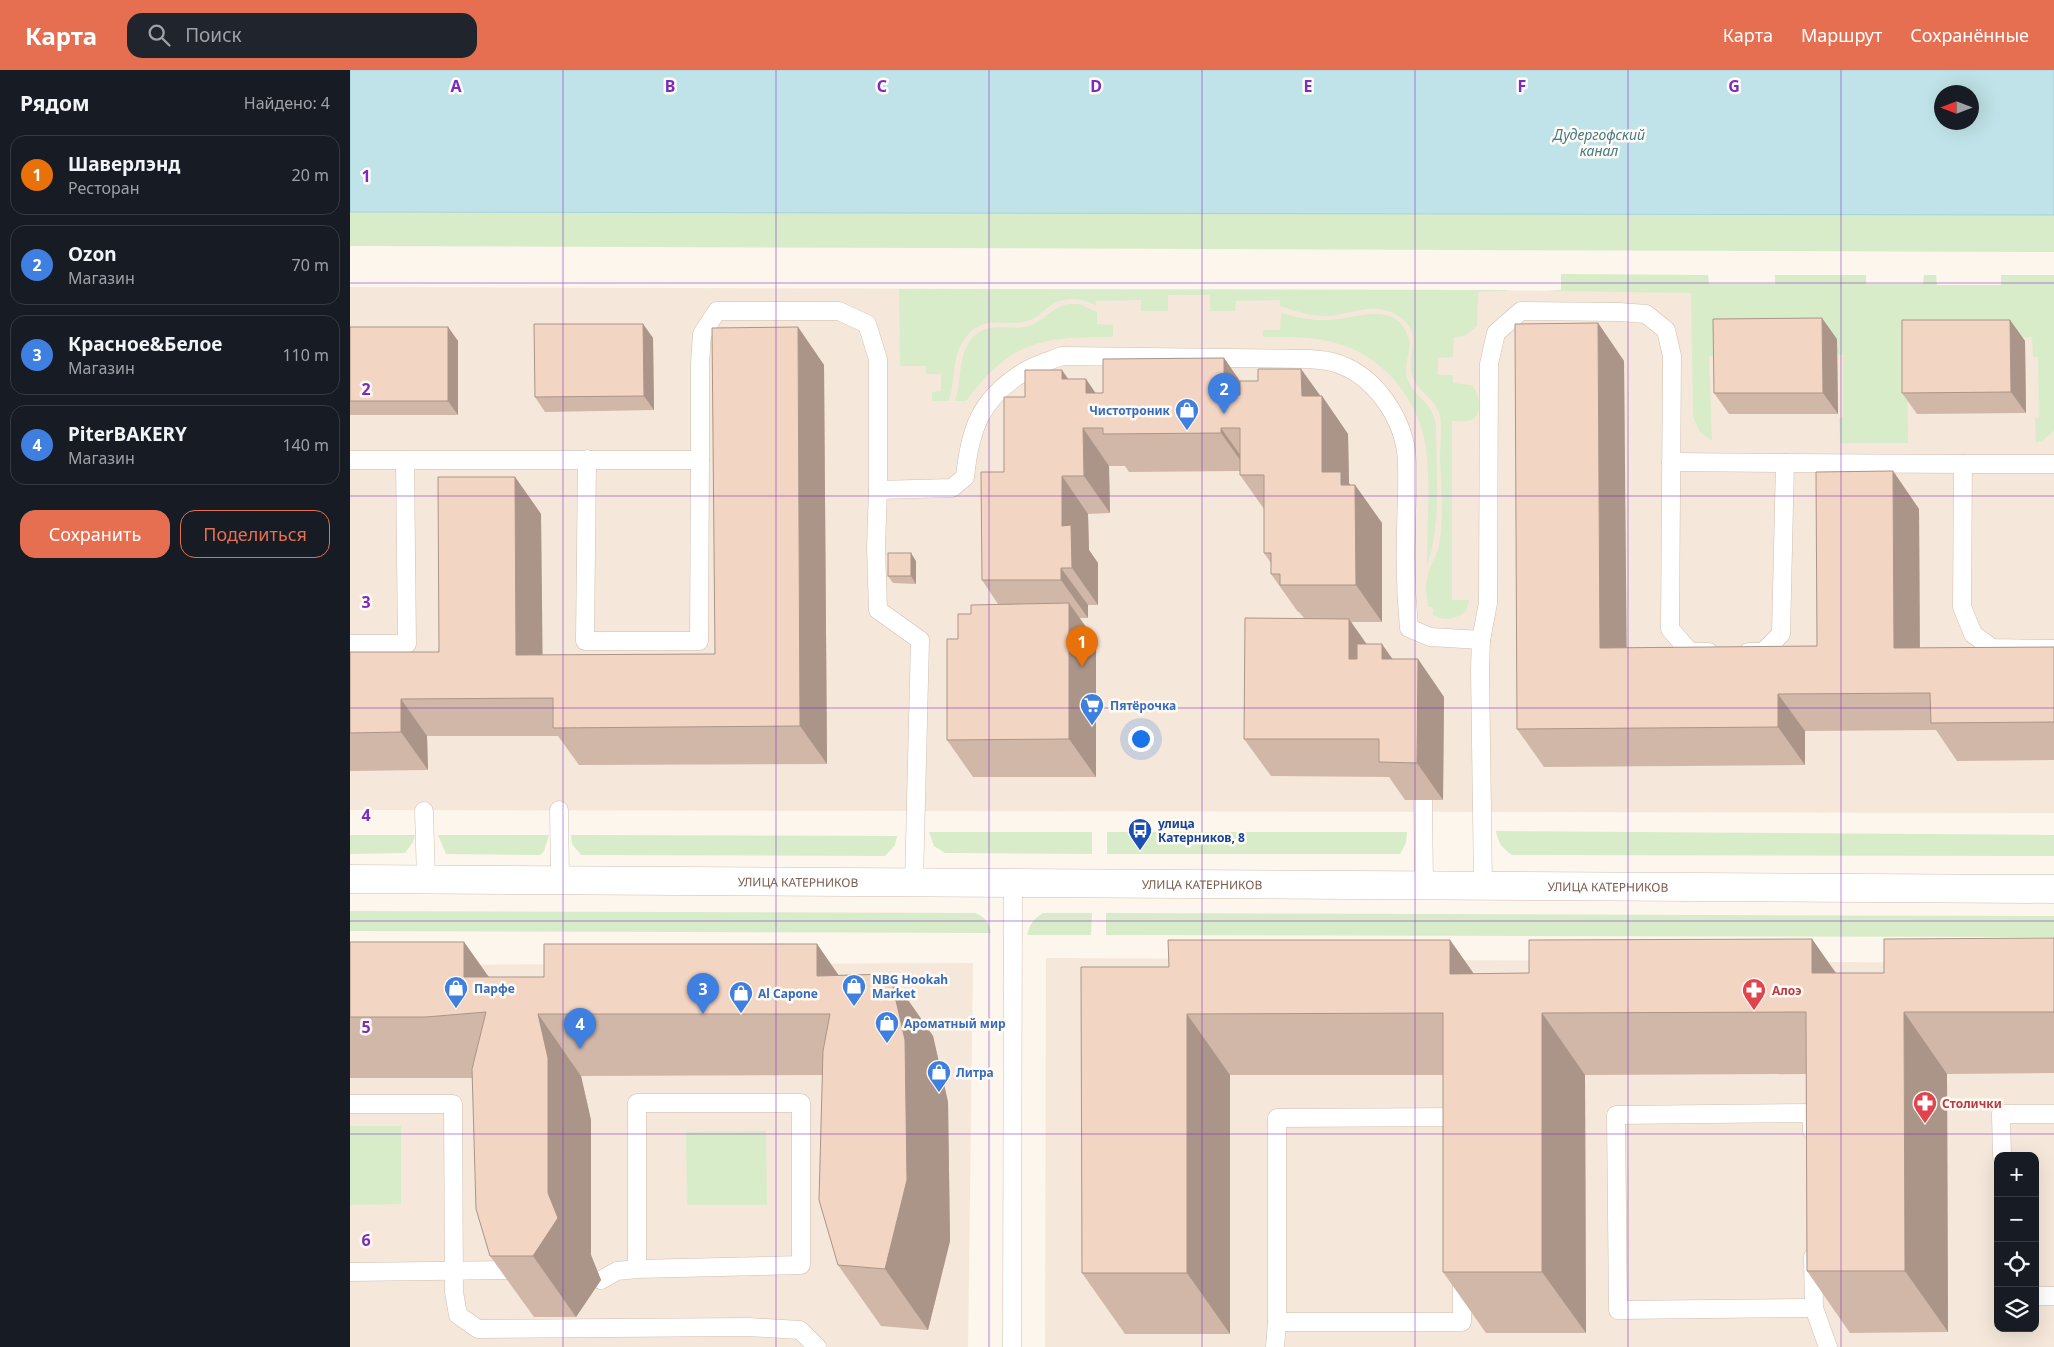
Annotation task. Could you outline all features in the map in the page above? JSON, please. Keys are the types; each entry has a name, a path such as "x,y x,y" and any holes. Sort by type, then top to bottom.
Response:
{"street":[{"name":"УЛИЦА КАТЕРНИКОВ","path":"350,879 2054,889"}],"lane":[{"path":"587,459 585,641 699,641 700,364 702,334 717,310 839,311 867,324 878,359 876,547 878,610 920,640 914,882"},
{"path":"1483,885 1481,640 1488,603 1489,364 1496,332 1521,311 1646,314 1666,330 1672,356 1670,630 1690,652 1762,652 1780,634 1785,463"},
{"path":"878,490 952,488 965,477 968,446 978,418 998,392 1024,372 1062,356 1309,359 1333,362 1357,374 1379,394 1391,410 1401,432 1407,462 1405,589 1409,628 1430,637 1481,640"},
{"path":"350,460 700,460"},
{"path":"350,644 407,644 405,460"},
{"path":"1672,462 2054,464"},
{"path":"1963,464 1962,608 1972,634 1992,648 2054,649"},
{"path":"1423,800 1424,885"},
{"path":"559,810 560,880"},
{"path":"424,811 426,879"},
{"path":"1012,1347 1013,883"},
{"path":"601,1280 617,1271 638,1269 801,1265 801,1102 637,1103 638,1269"},
{"path":"350,1104 453,1104 454,1292 458,1315 478,1329 748,1327 800,1330 817,1347"},
{"path":"1812,1152 1812,1113 1616,1115 1618,1310 1814,1308"},
{"path":"2002,1152 2001,1114 2054,1114"},
{"path":"1275,1347 1277,1322 1277,1118 1462,1117 1462,1137"},
{"path":"1813,1240 1814,1308 1828,1347"},
{"path":"1277,1322 1462,1322 1462,1263"},
{"path":"350,1272 519,1270"},
{"path":"2039,1296 2054,1296"}],"shaded area":[{"path":"350,287 2054,292 2054,813 350,810"},
{"path":"1046,958 2054,963 2054,1347 1045,1347"},
{"path":"973,963 968,1347 350,1347 350,965"}],"green space":[{"path":"350,212 2054,215 2054,252 350,246"},
{"path":"1561,274 1708,275 1709,284 1775,284 1775,275 1866,275 1866,284 1923,284 1924,275 1936,275 1937,285 2001,285 2001,275 2054,275 2054,431 2036,443 2035,418 2039,417 2038,357 2033,357 2032,337 2009,337 1907,360 1908,443 1840,443 1839,418 1843,417 1843,355 1709,356 1712,441 1700,432 1693,417 1691,293 1547,291 1561,290"},
{"path":"899,289 1507,290 1478,292 1477,326 1465,336 1454,337 1453,357 1438,358 1438,375 1453,375 1453,383 1472,385 1477,394 1479,404 1479,410 1474,418 1469,421 1452,421 1452,600 1469,600 1466,611 1454,618 1440,618 1432,614 1434,611 1432,607 1429,607 1428,603 1427,578 1438,550 1441,535 1441,421 1435,405 1418,386 1412,376 1413,335 1405,321 1395,314 1379,309 1371,309 1338,315 1316,316 1280,306 1280,300 1236,301 1235,311 1210,311 1210,295 1168,295 1168,311 1141,311 1141,300 1096,301 1096,306 1083,300 1064,300 1052,305 1030,320 1019,323 989,323 974,329 967,336 958,351 949,401 932,401 932,392 941,391 941,374 926,374 926,366 900,366"},
{"path":"1068,304 1079,304 1097,312 1097,324 1113,325 1113,337 1066,338 1029,346 1013,354 998,365 966,401 955,401 966,348 971,339 979,332 995,327 1019,328 1028,326 1039,321 1057,308"},
{"path":"1281,313 1323,320 1374,314 1394,318 1402,325 1409,341 1406,367 1407,378 1414,391 1432,411 1436,426 1435,532 1427,566 1427,458 1419,420 1410,402 1400,386 1386,372 1354,350 1318,339 1263,337 1263,330 1280,330"},
{"path":"1496,831 2054,835 2054,856 1512,855 1501,845"},
{"path":"929,832 1092,832 1092,854 945,853 934,846"},
{"path":"1107,832 1407,832 1406,843 1400,854 1107,854"},
{"path":"350,835 415,835 413,842 405,853 350,854"},
{"path":"438,835 549,835 544,851 540,855 446,854"},
{"path":"571,835 897,836 895,845 885,856 581,855 572,844"},
{"path":"350,911 975,913 986,920 991,933 350,931"},
{"path":"1043,913 1092,913 1091,935 1027,935 1032,922"},
{"path":"1106,913 2054,916 2054,937 1106,935"},
{"path":"350,1126 401,1126 401,1204 350,1205"},
{"path":"766,1131 767,1205 687,1205 686,1132"}],"water":[{"name":"Дудергофский канал","path":"350,70 2054,70 2054,215 350,212"}],"building":[{"path":"1822,318 1823,393 1714,393 1713,319"},
{"path":"1902,320 2010,320 2011,392 1902,393"},
{"path":"1598,323 1600,648 1817,646 1816,472 1893,471 1894,648 2054,647 2054,722 1931,723 1930,693 1778,694 1778,727 1517,729 1515,324"},
{"path":"534,324 643,324 644,396 535,397"},
{"path":"350,327 448,327 448,401 350,401"},
{"path":"798,327 800,726 553,728 553,698 401,699 401,732 350,733 350,652 439,652 438,477 515,477 516,655 715,654 712,328"},
{"path":"1224,358 1224,395 1240,395 1240,381 1258,381 1258,369 1301,369 1302,396 1322,396 1322,472 1341,472 1341,485 1355,485 1356,585 1280,585 1280,574 1271,574 1271,553 1264,553 1264,475 1240,475 1240,428 1221,428 1221,433 1103,434 1103,428 1083,428 1084,476 1062,476 1062,526 1071,525 1072,568 1061,568 1061,580 982,580 981,472 1004,472 1004,397 1025,397 1025,370 1062,370 1062,379 1086,379 1086,393 1103,393 1103,359"},
{"path":"888,553 911,553 911,576 888,576"},
{"path":"1069,603 1069,739 947,740 947,639 958,639 958,614 971,614 971,605"},
{"path":"1245,618 1349,619 1349,659 1357,659 1357,644 1382,644 1382,659 1418,659 1417,763 1379,762 1379,739 1244,739"},
{"path":"2054,938 2054,1012 1904,1012 1905,1271 1807,1271 1806,1012 1542,1013 1542,1272 1443,1272 1443,1013 1187,1014 1187,1273 1082,1273 1081,967 1169,967 1168,940 1450,940 1450,974 1529,973 1529,940 1812,939 1812,973 1884,973 1884,939"},
{"path":"350,942 464,942 464,977 544,977 544,944 817,944 817,976 890,974 905,1040 907,1180 885,1269 838,1265 819,1200 823,1051 830,1014 538,1014 548,1058 548,1193 558,1218 533,1256 490,1256 476,1209 472,1069 486,1012 426,1017 350,1017"}],"place":[{"name":"Ozon","path":"1224,414"},
{"name":"Чистотроник","path":"1187,431"},
{"name":"Шаверлэнд","path":"1082,667"},
{"name":"Пятёрочка","path":"1092,726"},
{"name":"улица Катерников, 8","path":"1140,851"},
{"name":"NBG Hookah Market","path":"854,1007"},
{"name":"Парфе","path":"456,1009"},
{"name":"Алоэ","path":"1754,1011"},
{"name":"Красное&Белое","path":"703,1014"},
{"name":"Al Capone","path":"741,1014"},
{"name":"Ароматный мир","path":"887,1044"},
{"name":"PiterBAKERY","path":"580,1049"},
{"name":"Литра","path":"939,1093"},
{"name":"Столички","path":"1925,1124"}]}
